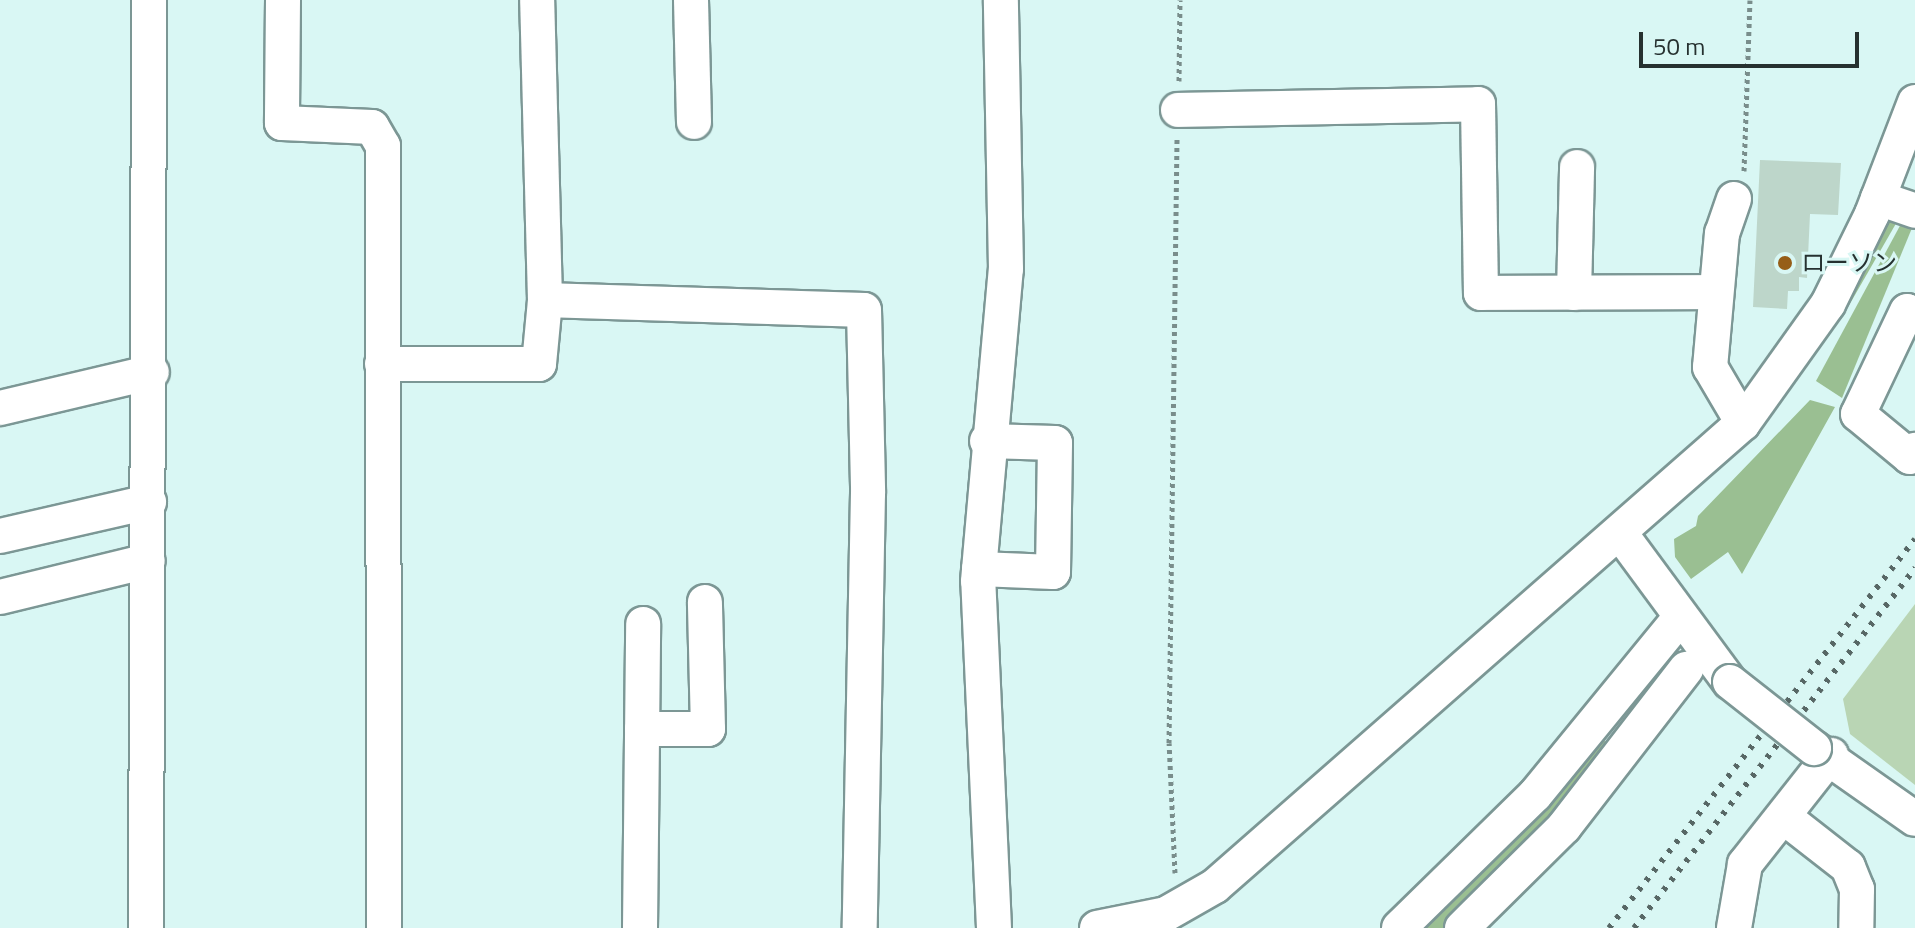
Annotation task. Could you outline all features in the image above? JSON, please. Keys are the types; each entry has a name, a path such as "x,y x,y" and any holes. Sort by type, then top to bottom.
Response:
{"street":[{"path":"146,928 152,372 149,0"},
{"path":"283,0 282,123 372,127 383,146 384,928"},
{"path":"382,364 539,364 545,300 537,0"},
{"path":"691,0 694,122"},
{"path":"994,928 979,569 987,441 1006,269 1001,0"},
{"path":"1097,928 1171,917 1265,846 1743,423 1813,330 1878,198 1915,102"},
{"path":"1178,110 1478,104 1481,293 1716,292"},
{"path":"1574,293 1577,167"},
{"path":"1878,198 1915,211"},
{"path":"1734,199 1722,233 1710,367 1743,423"},
{"path":"545,300 864,310 868,493 860,928"},
{"path":"1915,316 1907,311 1858,414 1910,457 1915,450"},
{"path":"0,408 152,372"},
{"path":"979,569 1053,572 1055,443 987,441"},
{"path":"0,536 149,502"},
{"path":"1620,533 1730,682 1915,819"},
{"path":"0,597 148,561"},
{"path":"642,729 708,729 705,602"},
{"path":"1399,928 1594,727 1680,618"},
{"path":"640,928 643,624"},
{"path":"1462,928 1564,827 1680,676 1649,655"},
{"path":"1594,727 1625,751"},
{"path":"1734,928 1745,864 1784,817 1822,752"},
{"path":"1784,817 1848,867 1857,889 1856,928"}],"path":[{"path":"1171,917 1169,743 1180,0"},
{"path":"1734,199 1745,166 1750,0"}],"green space":[{"path":"1889,216 1898,220 1844,314 1841,309"},
{"path":"1902,222 1912,228 1842,398 1816,381"},
{"path":"1810,400 1835,407 1742,574 1728,552 1691,579 1675,557 1674,539 1696,526 1698,516"},
{"path":"1915,604 1915,785 1850,734 1843,699"},
{"path":"1601,738 1617,751 1452,928 1419,928"}],"building":[{"path":"1760,160 1841,163 1838,215 1810,214 1807,278 1799,277 1799,291 1788,291 1787,309 1753,307"}],"railway":[{"path":"1609,928 1915,539"},
{"path":"1634,928 1915,568"}],"place":[{"name":"ローソン","path":"1785,263"}]}
